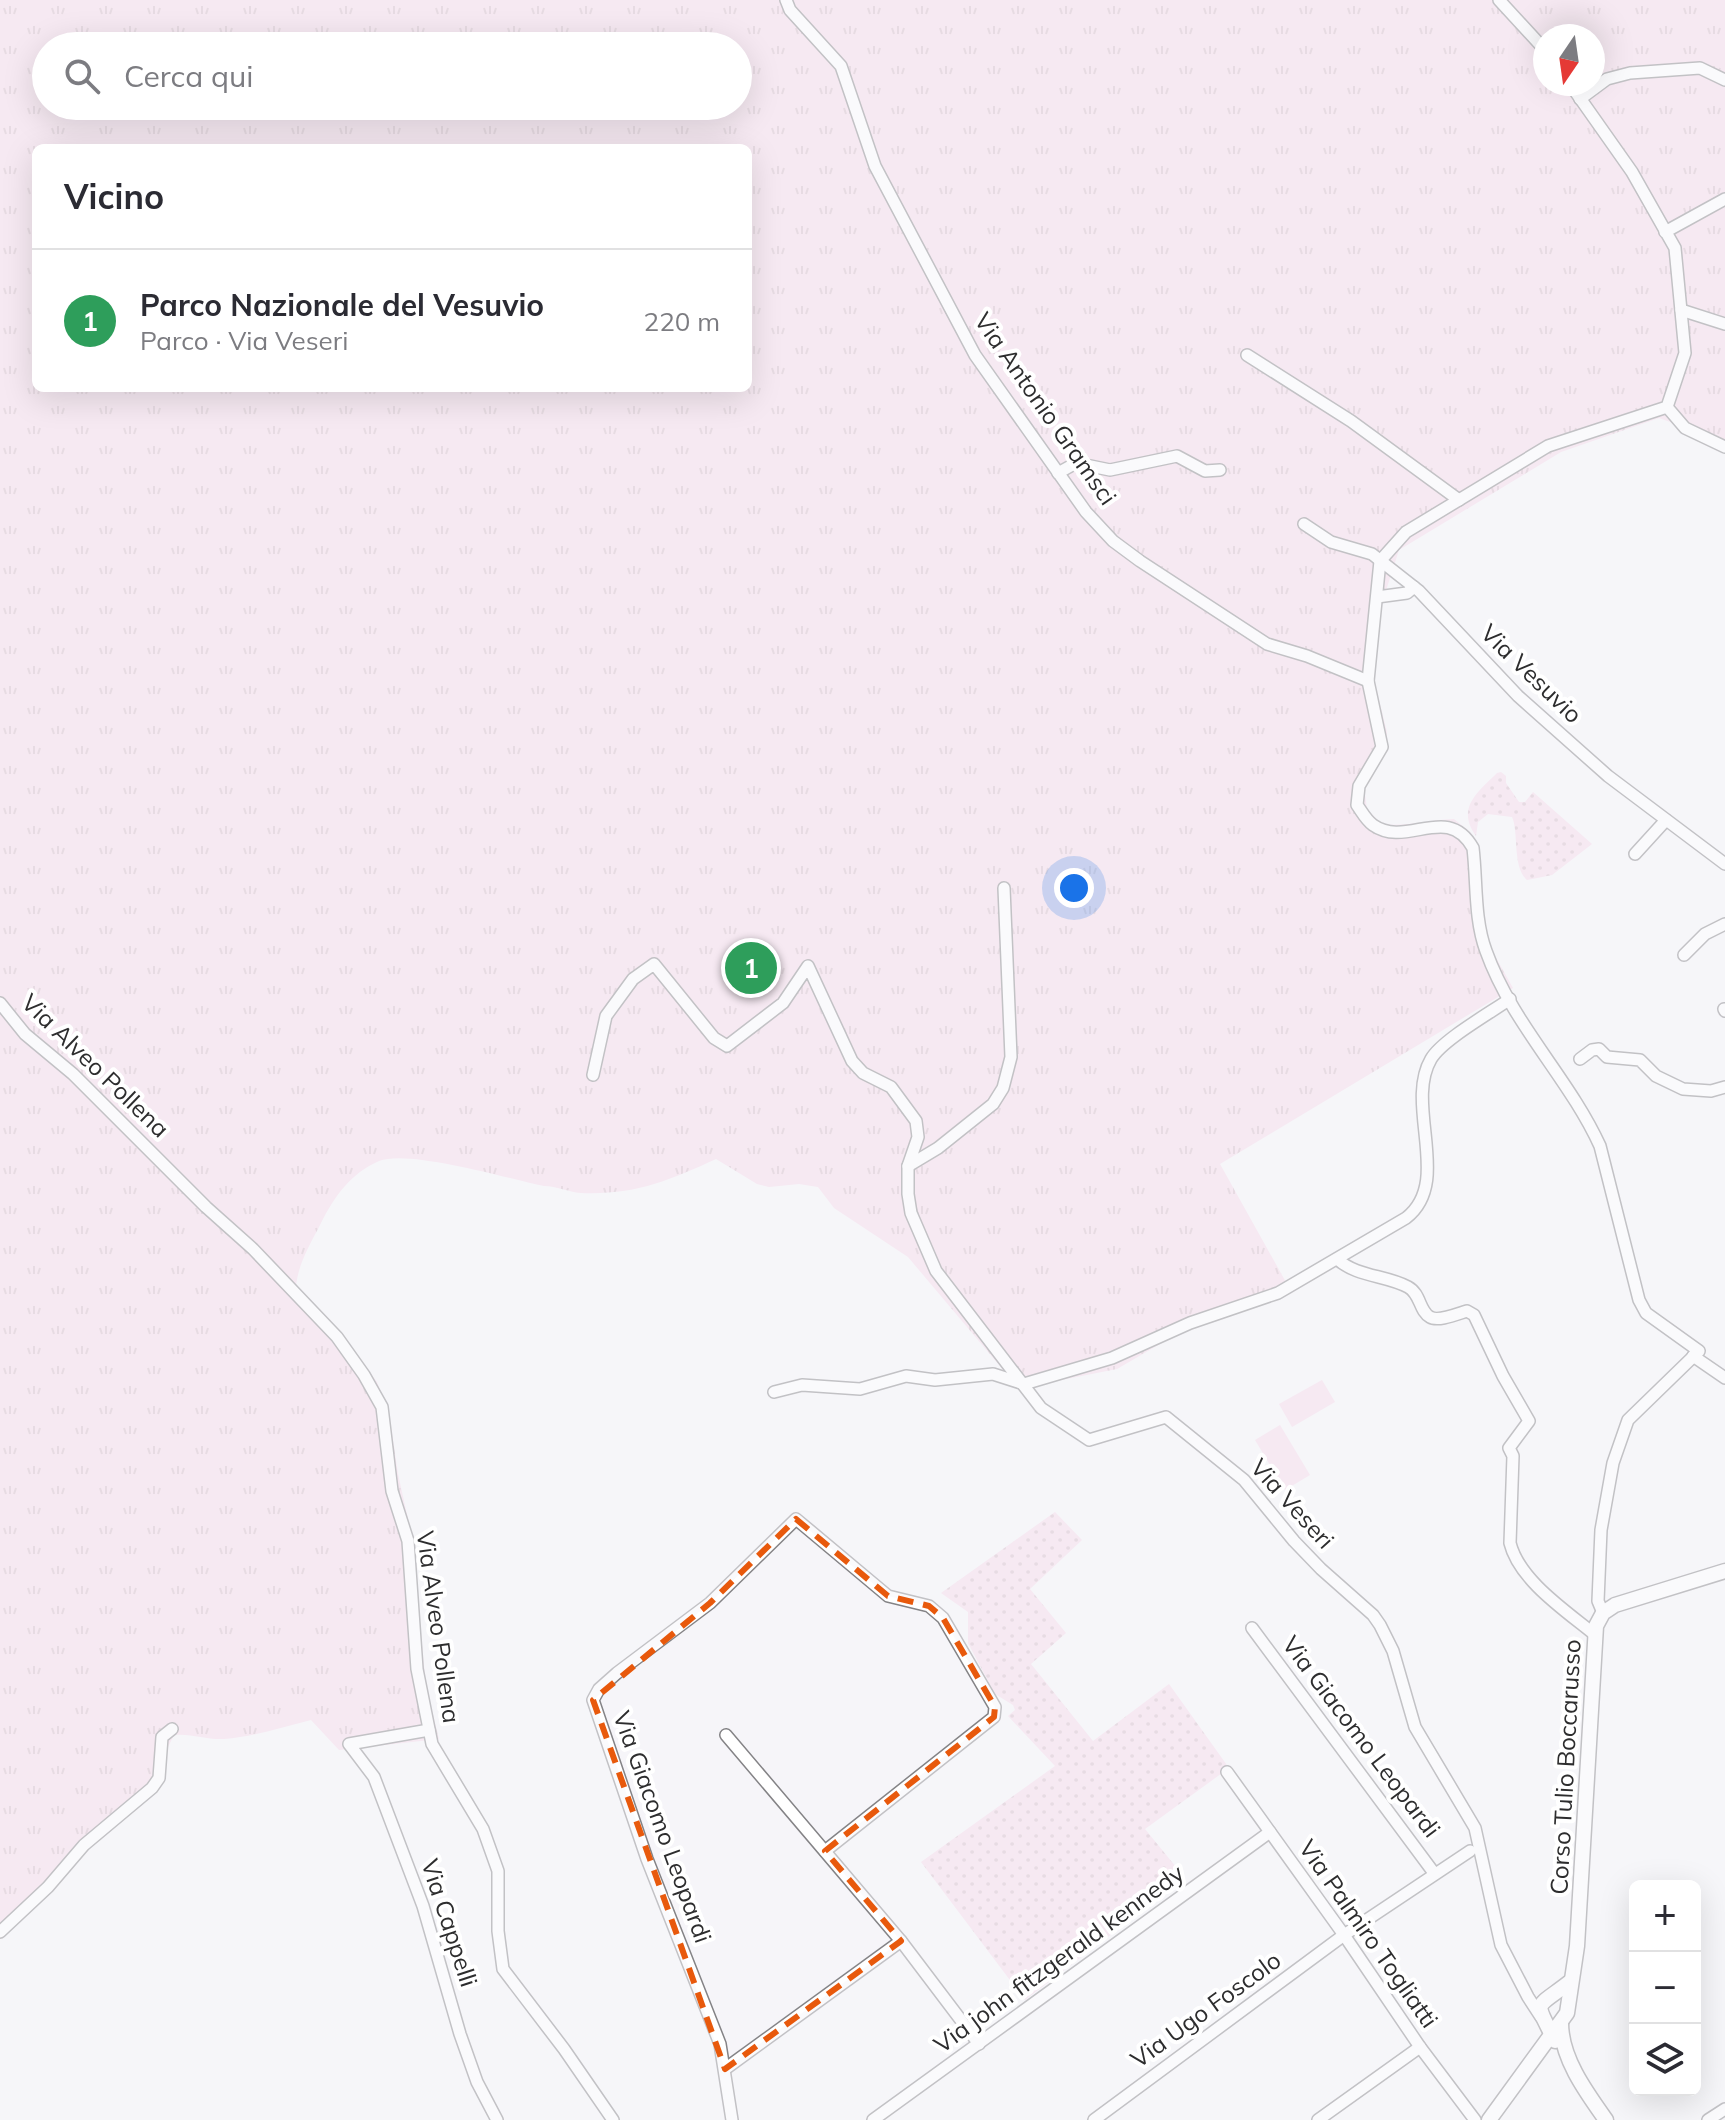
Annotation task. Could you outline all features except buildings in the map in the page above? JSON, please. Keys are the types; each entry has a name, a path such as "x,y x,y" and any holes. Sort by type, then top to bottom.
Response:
{"street":[{"name":"Via Antonio Gramsci","path":"786,0 790,10 841,66 875,166 968,342 1086,512 1113,541 1140,561 1267,644 1307,656 1368,681"},
{"path":"1499,0 1533,37"},
{"path":"1580,99 1607,79 1630,73 1700,68 1725,80"},
{"path":"1605,77 1612,78"},
{"path":"1578,96 1632,172 1675,248 1685,353 1667,407"},
{"path":"1665,232 1725,199"},
{"path":"1681,310 1725,324"},
{"path":"1247,355 1351,421 1459,500"},
{"path":"1667,407 1685,428 1725,447"},
{"path":"1667,407 1548,446 1406,532 1380,561 1368,681 1382,747 1359,786 1357,805 1367,821 1382,830 1408,832 1443,826 1466,836 1473,848 1485,951 1525,1029 1593,1130 1600,1146 1639,1300 1646,1313 1725,1378"},
{"path":"1058,473 1076,463 1110,470 1177,456 1205,471 1220,470"},
{"name":"Via Vesuvio","path":"1304,524 1331,542 1360,549 1414,587 1518,696 1608,776 1723,860"},
{"path":"1377,597 1407,593 1414,587"},
{"path":"1635,854 1666,820"},
{"path":"908,1166 938,1148 993,1104 1003,1088 1011,1057 1004,888"},
{"path":"1684,955 1705,934 1725,924"},
{"name":"Via Veseri","path":"593,1075 606,1016 633,979 654,964 714,1038 727,1046 783,1003 808,966 852,1061 863,1073 891,1087 916,1121 918,1137 908,1166 911,1213 936,1271 1041,1408 1089,1440 1166,1417 1244,1480 1321,1569 1373,1615 1393,1651 1415,1727 1475,1828 1501,1945 1526,1991"},
{"path":"774,1392 802,1385 860,1389 906,1376 935,1380 993,1374 1024,1384 1112,1358 1190,1323 1278,1293 1406,1218 1421,1203 1427,1180 1424,1099 1427,1066 1443,1046 1510,999"},
{"name":"Via Alveo Pollena","path":"0,1003 25,1034 73,1074 206,1207 253,1249 337,1337 382,1407 392,1491 408,1541 417,1669 432,1744 483,1829 498,1871 498,1931 503,1969 613,2120"},
{"path":"1580,1059 1599,1049 1607,1057 1640,1060 1666,1083 1683,1089 1711,1091 1725,1087"},
{"path":"1337,1259 1356,1271 1414,1290 1427,1316 1434,1319 1467,1311 1474,1315 1529,1421 1509,1448 1513,1456 1510,1543 1513,1554 1522,1569 1594,1634"},
{"path":"1603,1613 1598,1601 1601,1530 1613,1463 1628,1420 1696,1354"},
{"name":"Via Giacomo Leopardi","path":"732,2120 720,2044 647,1859 593,1700 599,1689 617,1673 710,1603 796,1519 888,1596 929,1606 943,1618 995,1707 994,1717 825,1851"},
{"name":"Corso Tulio Boccarusso","path":"1567,2007 1577,1946 1589,1772 1594,1634 1603,1613 1615,1605 1725,1571"},
{"name":"Via Giacomo Leopardi","path":"1252,1628 1434,1873"},
{"path":"0,1932 48,1887 84,1845 152,1788 159,1778 162,1737 172,1729"},
{"name":"Via Cappelli","path":"429,1730 349,1744 374,1777 423,1906 477,2082 497,2120"},
{"path":"726,1735 901,1941 979,2044"},
{"name":"Via Palmiro Togliatti","path":"1227,1772 1420,2047 1475,2120"},
{"name":"Via john fitzgerald kennedy","path":"873,2120 1270,1832"},
{"name":"Via Giacomo Leopardi","path":"1344,1935 1470,1851"},
{"name":"Via Ugo Foscolo","path":"1094,2120 1344,1935"},
{"path":"725,2069 901,1941"},
{"path":"1572,1981 1540,2007 1606,2120"},
{"path":"1489,2120 1538,2055 1550,2024 1567,2015 1567,2007 1558,1998 1526,1991"},
{"path":"1526,1991 1550,2024"},
{"path":"1318,2120 1420,2047"},
{"path":"1538,2055 1552,2054 1570,2060"},
{"path":"1708,2120 1725,2109"}],"highlighted area":[{"path":"796,1519 888,1596 929,1606 943,1618 995,1707 994,1717 825,1851 901,1941 725,2069 593,1700 710,1603"}],"green space":[{"path":"0,0 1725,0 1725,450 1689,436 1673,423 1659,418 1561,452 1399,550 1381,606 1373,677 1387,732 1384,756 1364,787 1367,809 1381,824 1454,819 1471,833 1479,848 1484,920 1490,947 1513,988 1220,1164 1292,1293 1184,1330 1117,1369 1051,1382 1010,1378 908,1257 834,1208 818,1187 799,1184 769,1187 757,1184 716,1159 651,1185 600,1193 544,1186 435,1162 393,1158 379,1161 352,1179 332,1204 306,1253 296,1286 354,1351 377,1382 389,1413 412,1537 426,1687 439,1739 339,1750 311,1720 235,1738 174,1735 164,1755 160,1782 139,1805 87,1850 0,1936"},
{"path":"1501,772 1519,802 1525,802 1533,792 1592,844 1552,875 1527,880 1519,867 1512,817 1488,814 1478,822 1476,836 1470,826 1469,809 1476,794"},
{"path":"1322,1380 1335,1402 1292,1427 1279,1404"},
{"path":"1280,1425 1310,1475 1285,1490 1255,1440"},
{"path":"1055,1512 1082,1540 1030,1589 1066,1633 1031,1664 1093,1741 1169,1684 1229,1768 1145,1829 1185,1878 1025,2000 921,1862 1055,1766 1008,1716 1015,1710 1013,1705 995,1694 968,1643 968,1612 941,1593"}],"place":[{"name":"Parco Nazionale del Vesuvio","path":"751,968"}]}
